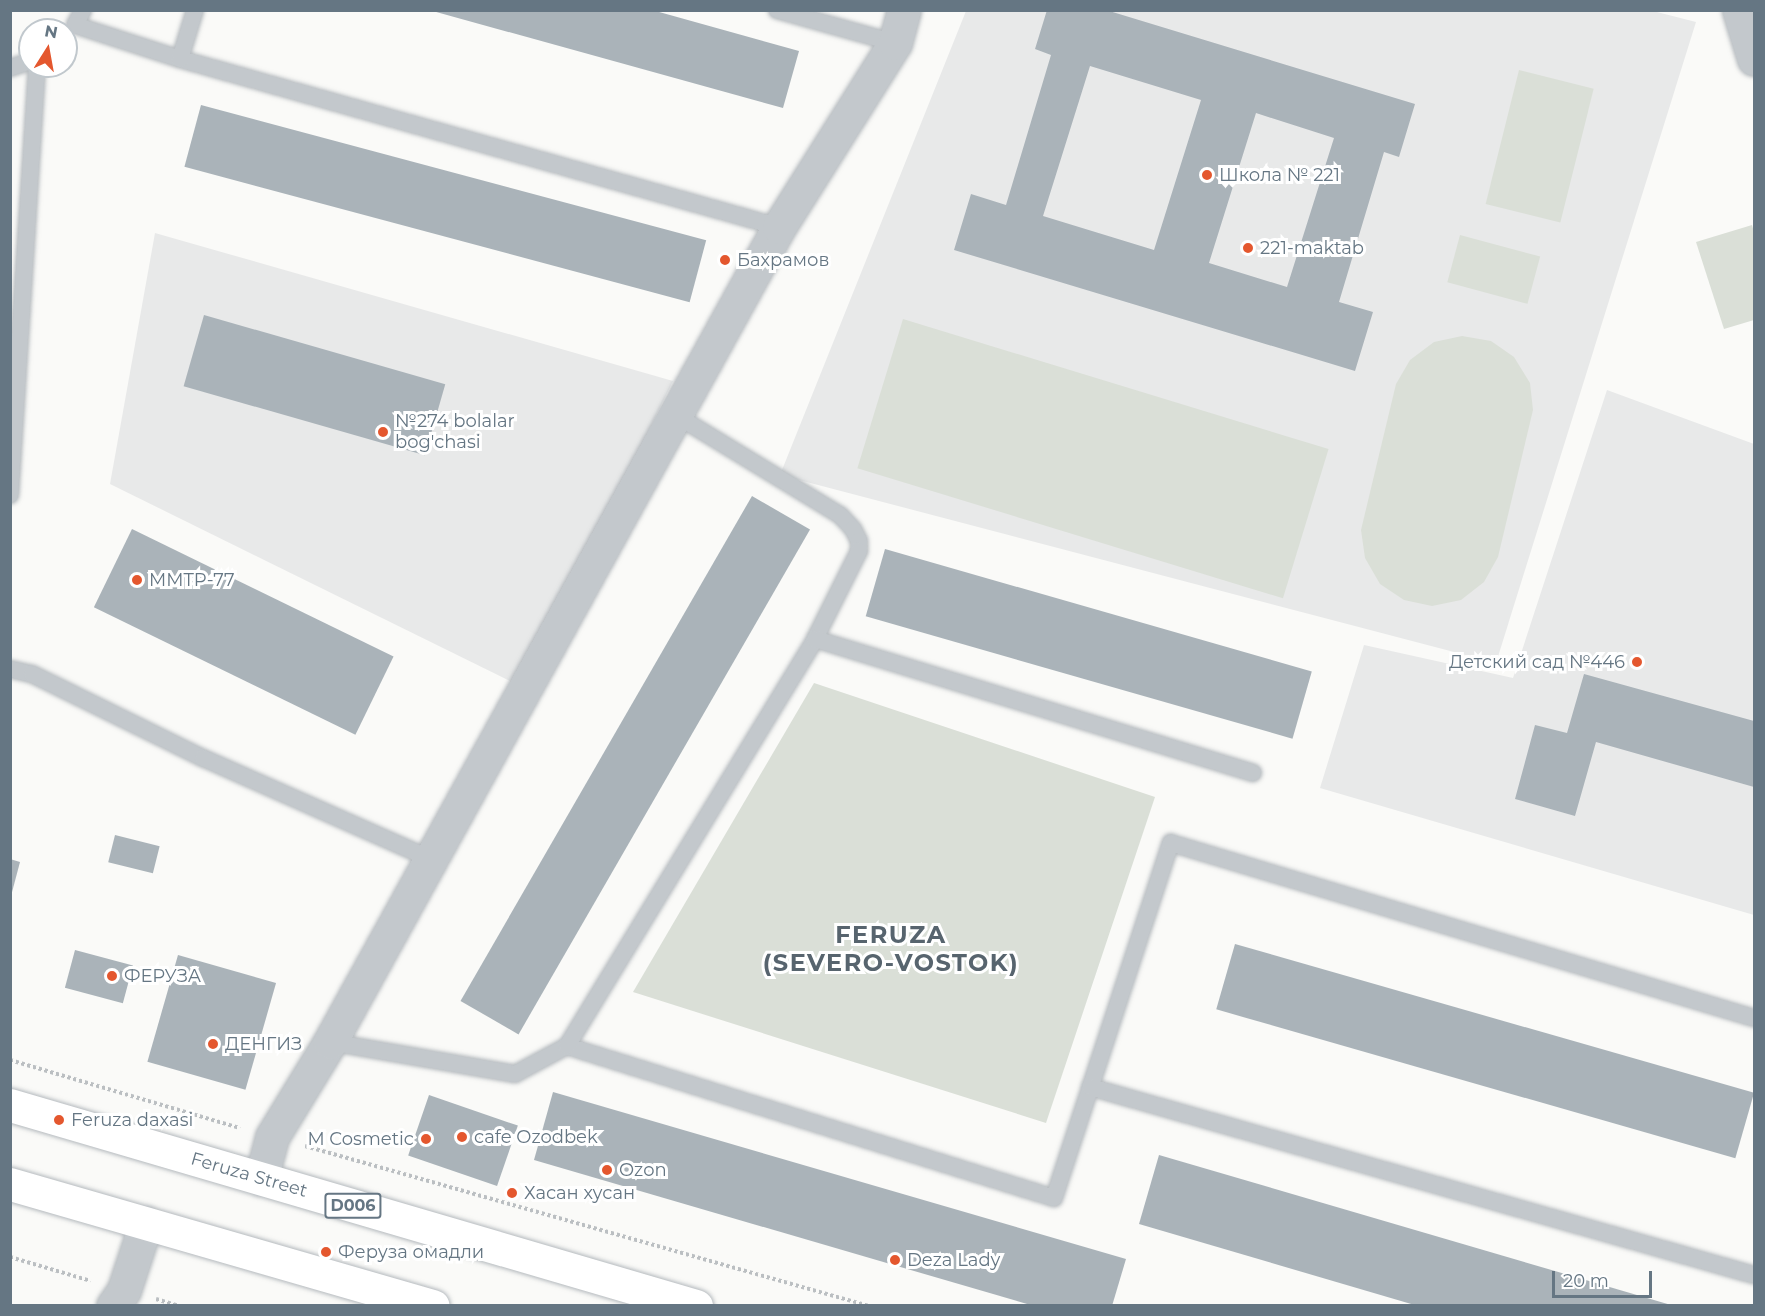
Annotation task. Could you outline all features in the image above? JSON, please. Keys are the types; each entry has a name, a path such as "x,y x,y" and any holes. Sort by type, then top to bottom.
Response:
{"main road":[{"name":"Feruza Street","path":"10,1106 696,1305"},
{"path":"10,1184 433,1305"}],"street":[{"path":"261,1179 272,1137 330,1042 779,228 895,43 904,10"},
{"path":"1739,10 1753,41"},
{"path":"113,1305 124,1290 146,1223"}],"lane":[{"path":"180,59 195,10"},
{"path":"777,10 895,43"},
{"path":"78,24 180,59 779,228"},
{"path":"10,495 36,78"},
{"path":"330,1042 515,1074 567,1046 815,639 859,551 859,541 853,529 840,515 677,416"},
{"path":"815,639 1253,773"},
{"path":"10,669 32,674 202,758 431,859"},
{"path":"567,1046 1054,1198 1171,843 1755,1018"},
{"path":"1090,1087 1755,1275"}],"path":[{"path":"10,1060 272,1137 869,1305"}],"shaded area":[{"name":"221-maktab","path":"1649,10 1696,22 1496,663 780,475 966,11"},
{"path":"1519,70 1594,89 1560,223 1486,204"},
{"path":"1752,225 1754,232 1754,320 1724,329 1696,242"},
{"name":"№274 bolalar bog'chasi","path":"155,233 673,381 522,687 110,484"},
{"path":"1460,235 1540,256 1527,304 1447,282"},
{"path":"903,319 1329,449 1283,598 857,468"},
{"path":"1462,336 1491,341 1514,357 1530,383 1533,410 1498,557 1484,582 1461,600 1432,606 1404,600 1380,584 1365,558 1361,530 1396,384 1410,360 1434,342"},
{"name":"Детский сад №446","path":"1607,390 1754,444 1754,915 1320,788 1364,645 1513,678"},
{"path":"814,683 1155,797 1046,1123 633,992"}],"building":[{"path":"429,10 652,10 799,51 783,108"},
{"name":"Школа № 221","path":"1047,10 1106,10 1415,104 1399,157 1384,152 1339,302 1373,312 1355,371 954,250 971,194 1006,205 1051,55 1035,49","holes":["1090,66 1201,100 1154,250 1043,216","1256,113 1334,138 1287,287 1209,263"]},
{"path":"201,105 706,240 690,302 184,167"},
{"path":"204,315 445,384 425,455 184,386"},
{"path":"752,496 810,530 519,1034 461,1001"},
{"path":"132,529 394,657 355,735 94,607"},
{"path":"885,549 1312,671 1293,739 866,616"},
{"path":"1584,674 1754,721 1754,787 1596,742 1575,816 1515,799 1535,725 1567,733"},
{"path":"115,835 160,846 153,873 108,862"},
{"path":"10,859 20,862 11,896 10,896"},
{"path":"1235,944 1754,1093 1735,1158 1216,1009"},
{"path":"75,950 133,966 123,1003 65,988"},
{"path":"178,955 276,983 245,1090 147,1062"},
{"path":"553,1092 1126,1259 1112,1306 1034,1306 534,1160"},
{"path":"429,1095 518,1126 497,1186 408,1156"},
{"path":"1159,1155 1671,1306 1418,1306 1139,1224"}],"place":[{"name":"Школа № 221","path":"1207,175"},
{"name":"221-maktab","path":"1248,248"},
{"name":"Бахрамов","path":"725,260"},
{"name":"№274 bolalar bog'chasi","path":"383,432"},
{"name":"MMTP-77","path":"137,580"},
{"name":"Детский сад №446","path":"1637,662"},
{"name":"ФЕРУЗА","path":"112,976"},
{"name":"ДЕНГИЗ","path":"213,1044"},
{"name":"Feruza daxasi","path":"59,1120"},
{"name":"cafe Ozodbek","path":"462,1137"},
{"name":"M Cosmetic","path":"426,1139"},
{"name":"Ozon","path":"607,1170"},
{"name":"Хасан хусан","path":"512,1193"},
{"name":"Феруза омадли","path":"326,1252"},
{"name":"Deza Lady","path":"895,1260"}],"district":[{"name":"FERUZA (SEVERO-VOSTOK)","path":"891,949"}]}
